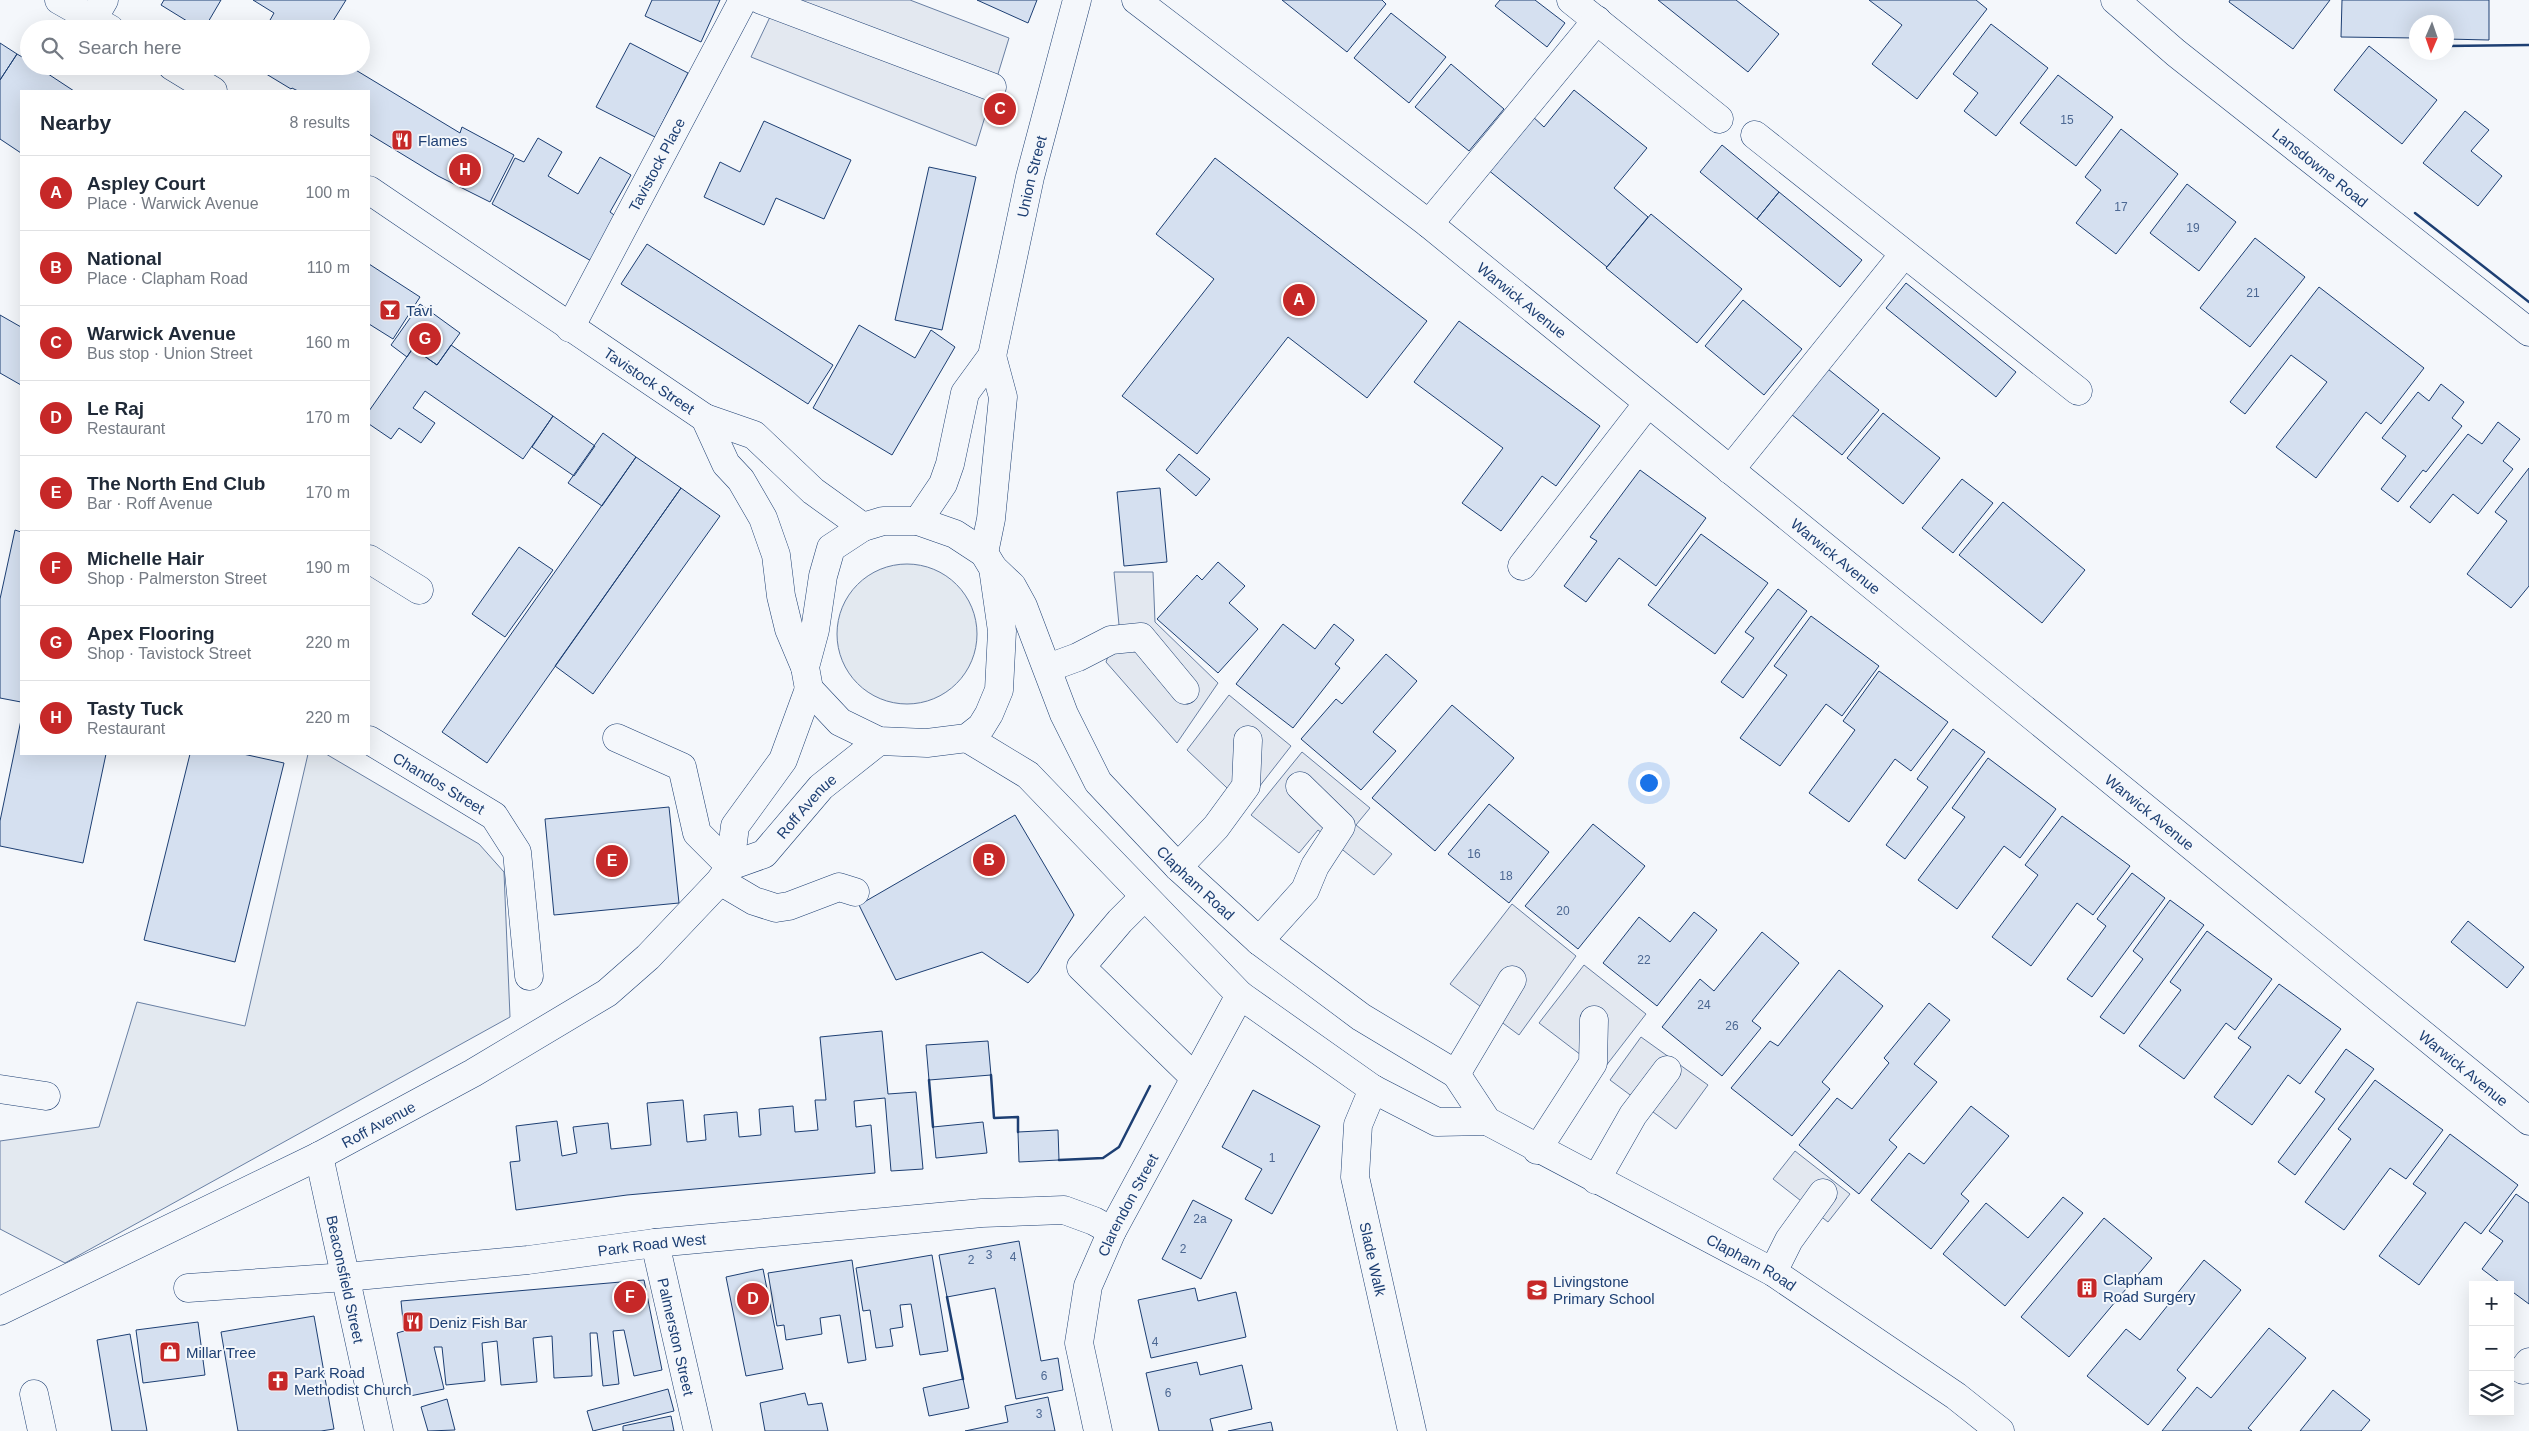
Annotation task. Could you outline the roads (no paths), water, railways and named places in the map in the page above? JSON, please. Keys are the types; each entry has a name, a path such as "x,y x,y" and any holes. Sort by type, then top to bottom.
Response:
{"street":[{"path":"59,0 102,16"},
{"name":"Tavistock Place","path":"570,328 743,0"},
{"path":"761,0 992,87"},
{"name":"Union Street","path":"918,521 943,484 950,464 966,393 992,356 1030,177 1077,0"},
{"name":"Warwick Avenue","path":"1136,0 1429,224 2529,1121"},
{"path":"1571,0 1719,119"},
{"name":"Lansdowne Road","path":"2115,0 2176,53 2529,332"},
{"path":"1429,224 1597,20"},
{"path":"187,75 211,90"},
{"path":"1755,135 2078,391"},
{"name":"Tavistock Street","path":"370,191 705,418 726,464 741,480 763,518 776,556 781,596 789,629 807,678"},
{"path":"1730,470 1904,254"},
{"name":"Union Street","path":"967,738 981,727 990,714 999,690 1002,631 989,561 991,519 1003,397 992,356"},
{"path":"1522,566 1648,403"},
{"path":"705,418 754,435 813,492 863,527"},
{"name":"Clapham Road","path":"807,678 822,576 831,548 863,527 884,521 918,521 955,534 989,561 1012,586 1023,606 1064,714 1098,782 1178,867 1259,941 1361,1017 1456,1074 1487,1121 1537,1150 1773,1272 1956,1396 2000,1431"},
{"path":"370,559 419,590"},
{"path":"1048,668 1078,657 1110,640 1141,638 1185,690"},
{"path":"807,678 840,722 880,741 927,743 967,738 1028,775 1240,995 1373,1089 1437,1122 1487,1121"},
{"path":"725,873 735,826 783,760 807,678"},
{"path":"617,738 682,767 697,833 725,873 754,901 776,908 789,906 823,891 839,887 855,892"},
{"path":"1178,867 1216,827 1246,786 1248,740"},
{"name":"Chandos Street","path":"370,741 494,816 517,852 529,976"},
{"name":"Roff Avenue","path":"0,1311 319,1156 473,1072 607,993 648,957 725,873 764,854 820,787 880,741"},
{"path":"1259,941 1305,890 1314,866 1341,826 1300,786"},
{"path":"1144,897 1082,967 1195,1078"},
{"path":"1456,1074 1512,980"},
{"name":"Clarendon Street","path":"1098,1431 1079,1343 1088,1286 1112,1231 1240,995"},
{"path":"1537,1150 1593,1063 1594,1020"},
{"path":"1596,1180 1633,1115 1666,1070"},
{"path":"0,1089 46,1096"},
{"name":"Slade Walk","path":"1373,1089 1358,1126 1355,1177 1412,1431"},
{"name":"Beaconsfield Street","path":"319,1156 379,1431"},
{"path":"1773,1272 1789,1240 1823,1193"},
{"name":"Park Road West","path":"188,1288 346,1277 528,1260 655,1244 982,1213 1064,1210 1094,1221 1112,1231"},
{"name":"Palmerston Street","path":"655,1244 698,1431"},
{"path":"34,1394 42,1431"}],"place":[{"name":"Warwick Avenue","path":"1000,109"},
{"name":"Flames","path":"402,140"},
{"name":"Tasty Tuck","path":"465,170"},
{"name":"Aspley Court","path":"1299,300"},
{"name":"Tavi","path":"390,310"},
{"name":"Apex Flooring","path":"425,339"},
{"name":"National","path":"989,860"},
{"name":"The North End Club","path":"612,861"},
{"name":"Clapham Road Surgery","path":"2087,1288"},
{"name":"Livingstone Primary School","path":"1537,1290"},
{"name":"Michelle Hair","path":"630,1297"},
{"name":"Le Raj","path":"753,1299"},
{"name":"Deniz Fish Bar","path":"413,1322"},
{"name":"Millar Tree","path":"170,1352"},
{"name":"Park Road Methodist Church","path":"278,1381"}]}
